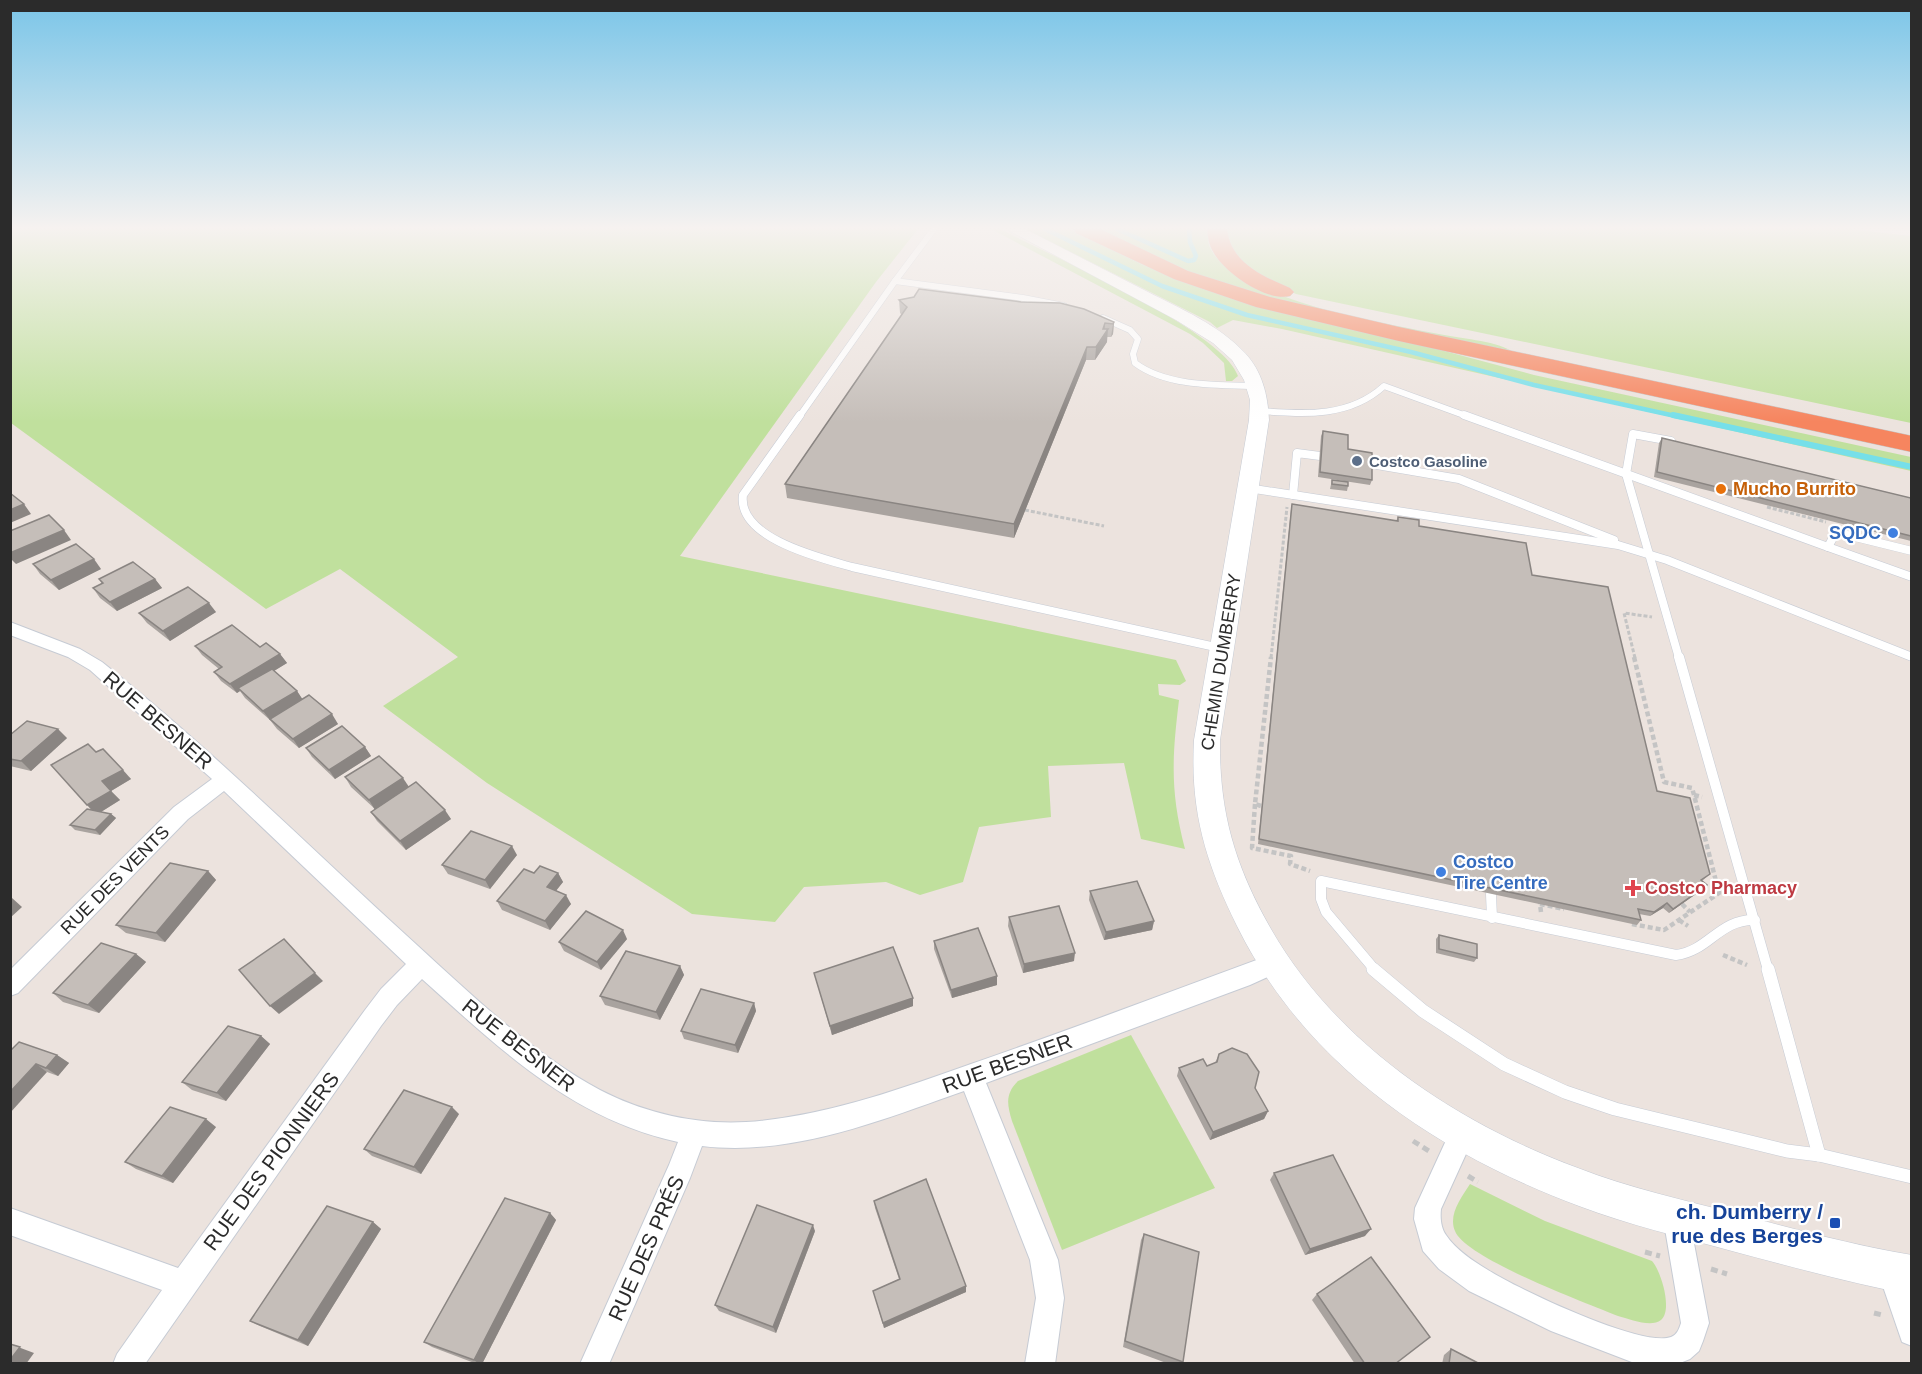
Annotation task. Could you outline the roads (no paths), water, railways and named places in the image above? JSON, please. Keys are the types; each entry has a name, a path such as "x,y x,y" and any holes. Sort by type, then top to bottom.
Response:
{"highway":[{"path":"1239,293 1274,304 1417,338 1911,444"},
{"path":"1285,293 1309,302 1911,429"}],"street":[{"path":"1138,293 1208,331 1239,357 1258,399"},
{"name":"CHEMIN DUMBERRY","path":"1258,399 1248,489 1205,763 1209,816 1219,854 1229,880 1273,963 1305,1006 1363,1062 1414,1101 1463,1132 1518,1161 1580,1187 1676,1216 1902,1274"},
{"name":"RUE BESNER","path":"14,633 74,653 96,666 225,780 421,965 542,1068 564,1083 627,1114 694,1131 748,1134 816,1124 894,1102 971,1076 1165,1004 1241,979 1273,963"},
{"name":"RUE DES VENTS","path":"10,986 181,813 225,780"},
{"name":"RUE DES PIONNIERS","path":"127,1364 378,1011 396,989 421,965"},
{"path":"971,1076 1044,1260 1050,1298 1040,1364"},
{"name":"RUE DES PRÉS","path":"594,1364 681,1169 694,1131"},
{"path":"1463,1132 1428,1208 1427,1219 1433,1241 1449,1259 1479,1281 1561,1321 1628,1347 1655,1353 1680,1349 1689,1341 1695,1323 1676,1216"},
{"path":"10,1221 183,1284"},
{"path":"1902,1274 1911,1332"}],"lane":[{"path":"886,293 743,495 742,509 747,517 776,540 825,559 1001,602 1222,649"},
{"path":"985,293 1036,300 1074,309"},
{"path":"1099,317 1134,333 1137,339 1133,354 1135,363 1150,374 1224,386 1305,413 1336,410 1361,402 1384,386 1911,577"},
{"path":"1681,444 1633,434 1626,474 1670,620 1819,1155"},
{"path":"1293,495 1297,453 1320,456"},
{"path":"1371,464 1459,479 1911,657"},
{"path":"1248,489 1601,542 1650,554"},
{"path":"1828,547 1835,534 1839,533 1911,551"},
{"path":"1755,920 1745,918 1734,920 1690,954 1682,956 1321,881 1321,899 1326,912 1376,972 1423,1011 1504,1064 1565,1092 1615,1109 1787,1151 1819,1155 1911,1177"},
{"path":"1491,894 1492,918"}],"waterway":[{"path":"1183,293 1247,315 1411,352 1534,385 1680,417"},
{"path":"1673,415 1912,467"}],"place":[{"name":"Costco Gasoline","path":"1357,461"},
{"name":"Mucho Burrito","path":"1721,489"},
{"name":"SQDC","path":"1893,533"},
{"name":"Costco Tire Centre","path":"1441,872"},
{"name":"Costco Pharmacy","path":"1633,888"},
{"name":"ch. Dumberry / rue des Berges","path":"1835,1223"}]}
